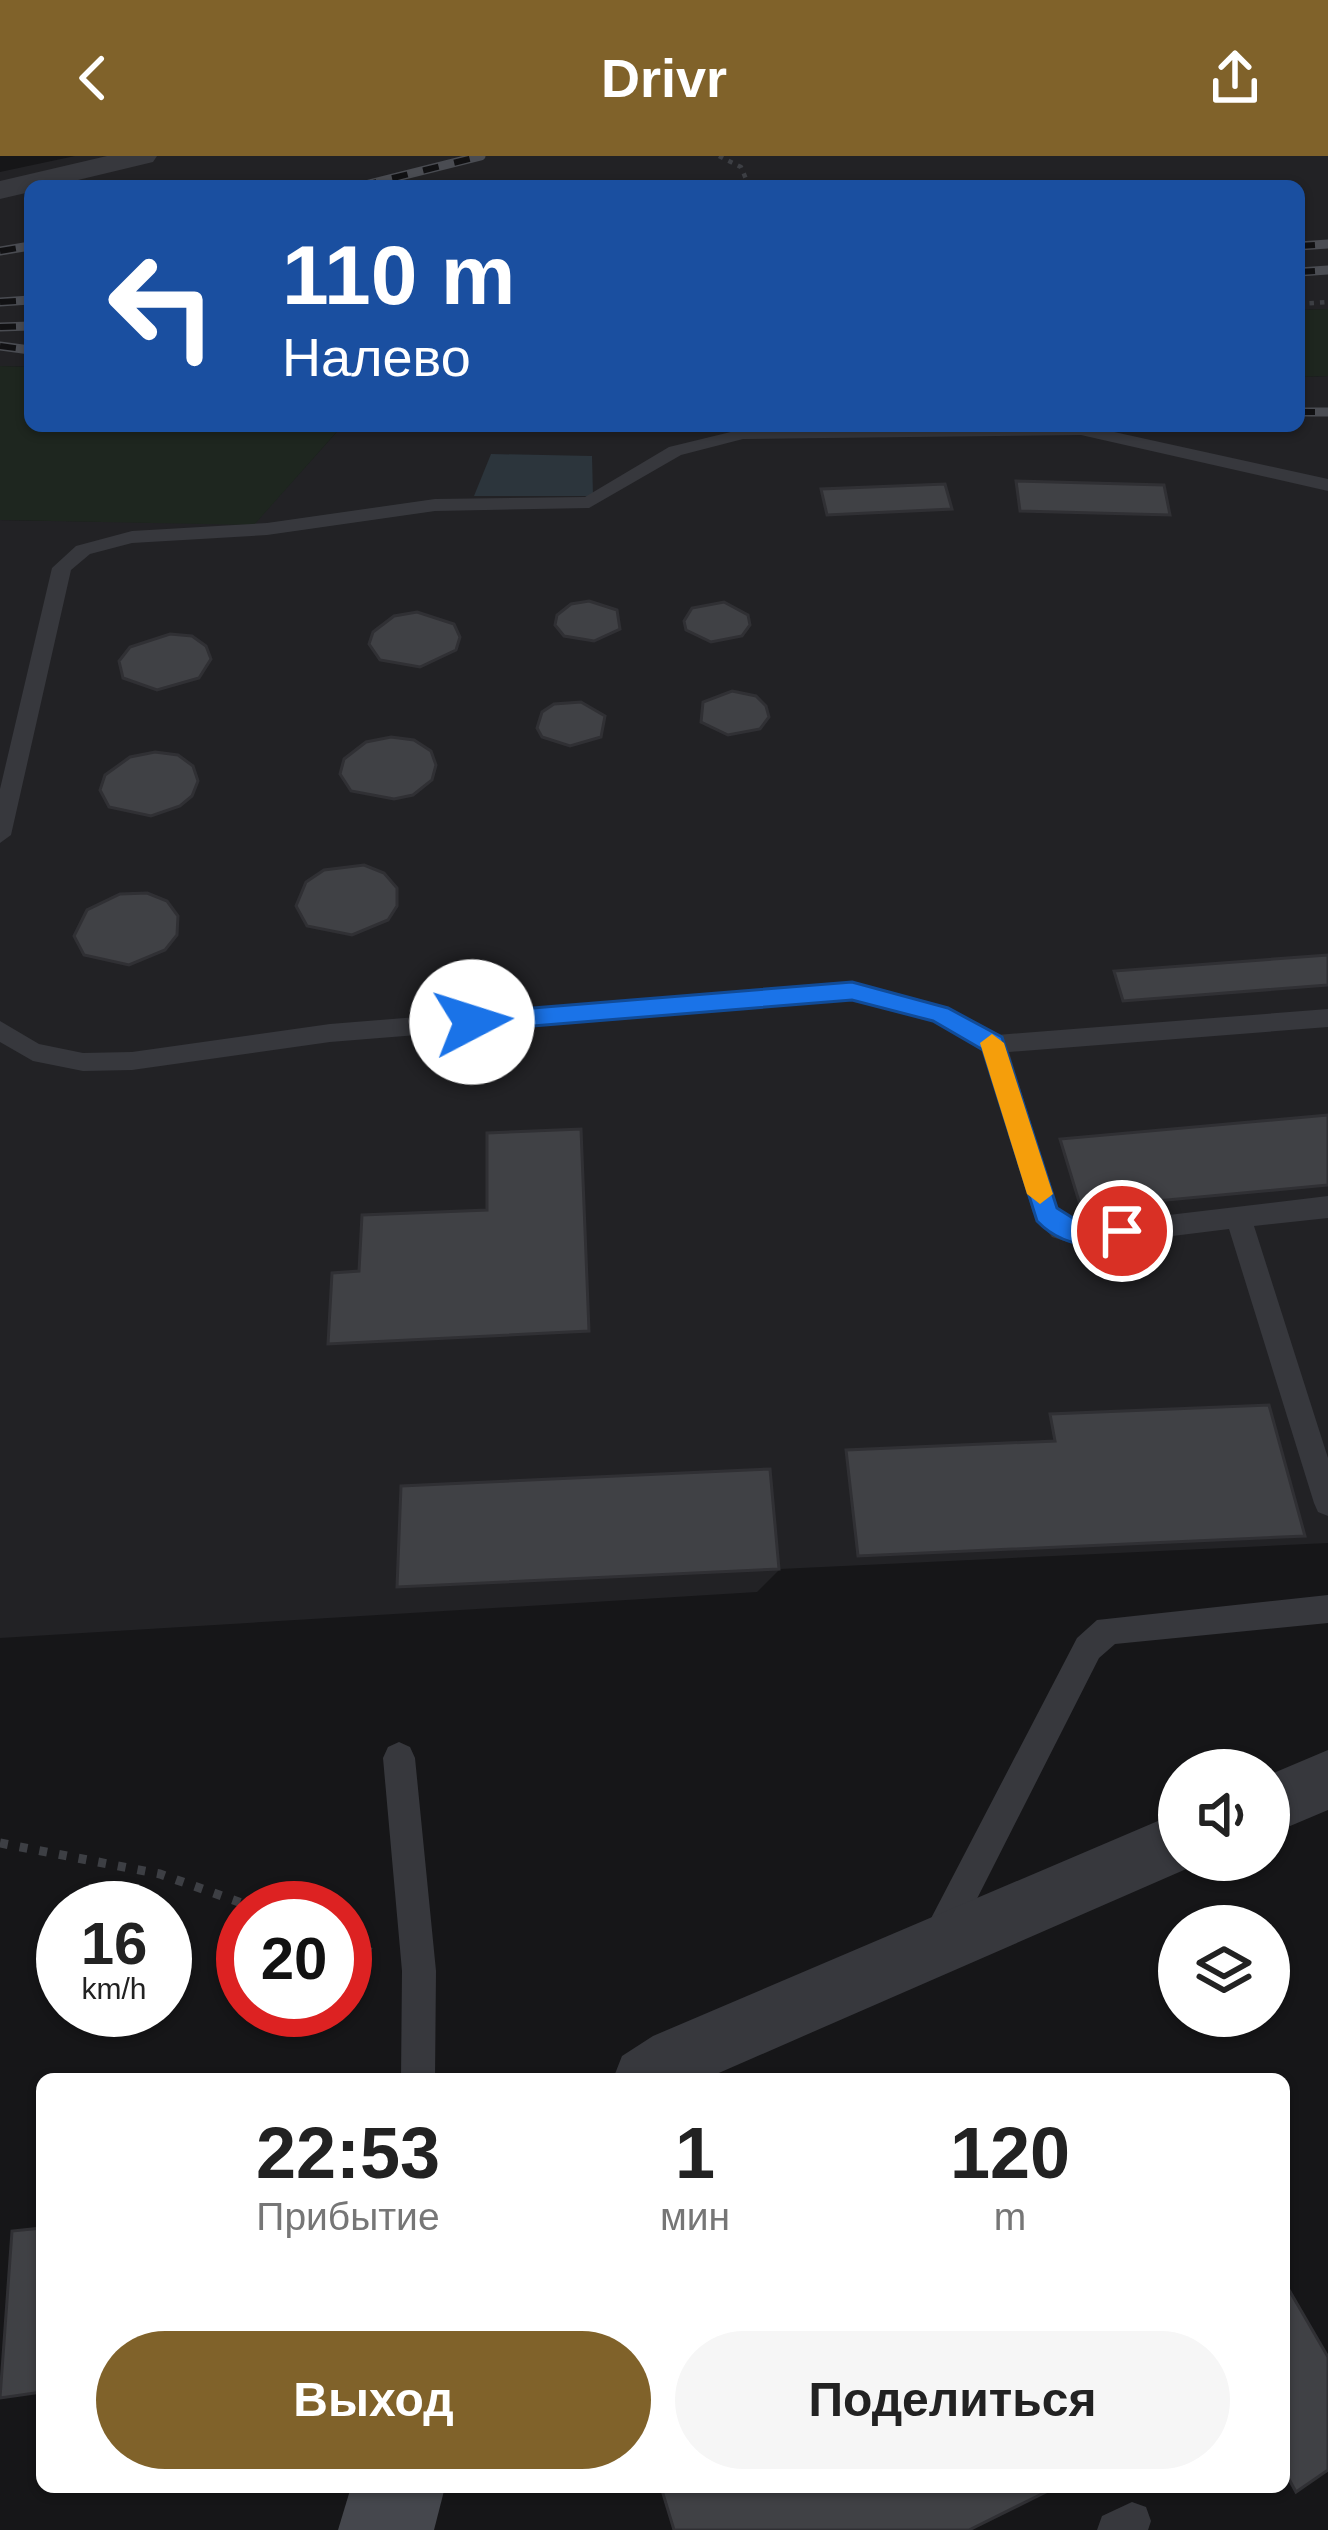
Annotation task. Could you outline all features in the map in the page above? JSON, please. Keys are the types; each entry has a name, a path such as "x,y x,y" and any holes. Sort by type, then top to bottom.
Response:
{"street":[{"path":"42,180 143,156"},
{"path":"1290,1795 1328,1780"},
{"path":"654,2073 676,2059 936,1944 1158,1851"},
{"path":"386,2530 396,2493"}],"lane":[{"path":"0,836 62,568 100,543 267,529 435,505 590,502 675,451 743,434 912,432"},
{"path":"1090,432 1328,485"},
{"path":"0,1030 33,1052 83,1062 132,1061 330,1033 852,991 940,1014 994,1044 1328,1018"},
{"path":"994,1044 1046,1214 1061,1229 1084,1235 1328,1207"},
{"path":"1238,1217 1328,1504"},
{"path":"936,1944 1088,1648 1108,1630 1328,1609"},
{"path":"399,1758 419,1971 418,2073"}],"path":[{"path":"719,156 741,167 746,180"},
{"path":"0,1843 160,1874 216,1894"}],"shaded area":[{"path":"75,156 1328,156 1328,309 1305,310 1305,180 24,180 24,367 0,366 0,172"},
{"path":"1328,309 1328,376 1305,377 1305,310"},
{"path":"0,366 24,367 24,432 337,432 254,525 0,520"},
{"path":"1328,376 1328,1543 780,1569 757,1592 0,1638 0,520 254,524 337,432 1305,432 1305,377"},
{"path":"491,454 592,456 593,496 474,496"}],"building":[{"path":"1016,481 1164,485 1170,515 1020,511"},
{"path":"945,484 952,509 827,515 821,489"},
{"path":"589,601 617,610 620,629 594,641 564,636 555,625 557,615 571,604"},
{"path":"724,602 748,615 750,625 742,636 711,642 686,630 684,621 692,608"},
{"path":"417,612 454,624 460,637 456,650 420,667 380,660 369,644 373,632 394,616"},
{"path":"170,634 192,636 206,646 211,659 199,678 157,690 123,678 119,661 130,647"},
{"path":"732,691 756,696 766,706 769,717 760,729 728,735 701,722 703,702"},
{"path":"581,702 605,716 601,737 570,746 542,737 537,728 542,712 554,704"},
{"path":"391,737 414,740 431,751 436,765 432,780 413,795 394,799 351,791 340,774 344,759 366,742"},
{"path":"155,752 178,755 193,766 198,781 192,796 180,806 151,816 109,807 100,790 105,775 130,757"},
{"path":"364,865 384,873 397,888 397,906 388,920 352,935 307,926 296,906 306,882 324,870"},
{"path":"147,893 167,901 178,916 177,935 165,950 129,965 84,955 74,936 87,910 120,894"},
{"path":"1328,955 1328,985 1123,1001 1114,971"},
{"path":"1328,1115 1328,1185 1081,1208 1060,1139"},
{"path":"581,1129 589,1331 328,1344 332,1273 359,1271 362,1215 487,1210 487,1133"},
{"path":"1269,1405 1305,1536 858,1556 846,1450 1055,1441 1050,1414"},
{"path":"770,1469 779,1569 397,1587 401,1486"},
{"path":"36,2229 36,2393 0,2398 12,2231"},
{"path":"1290,2292 1328,2357 1328,2470 1296,2492 1290,2481"},
{"path":"663,2493 1044,2493 969,2530 674,2530"}],"railway":[{"path":"385,180 481,156"},
{"path":"1305,246 1328,244"},
{"path":"0,251 24,247"},
{"path":"1305,272 1328,270"},
{"path":"0,302 24,300"},
{"path":"0,327 24,326"},
{"path":"0,346 24,349"},
{"path":"1305,412 1328,412"}],"slow traffic":[{"path":"992,1043 1040,1194"}],"route":[{"path":"472,1022 852,991 940,1014 994,1044 1046,1214 1061,1229 1084,1235 1122,1231"}]}
